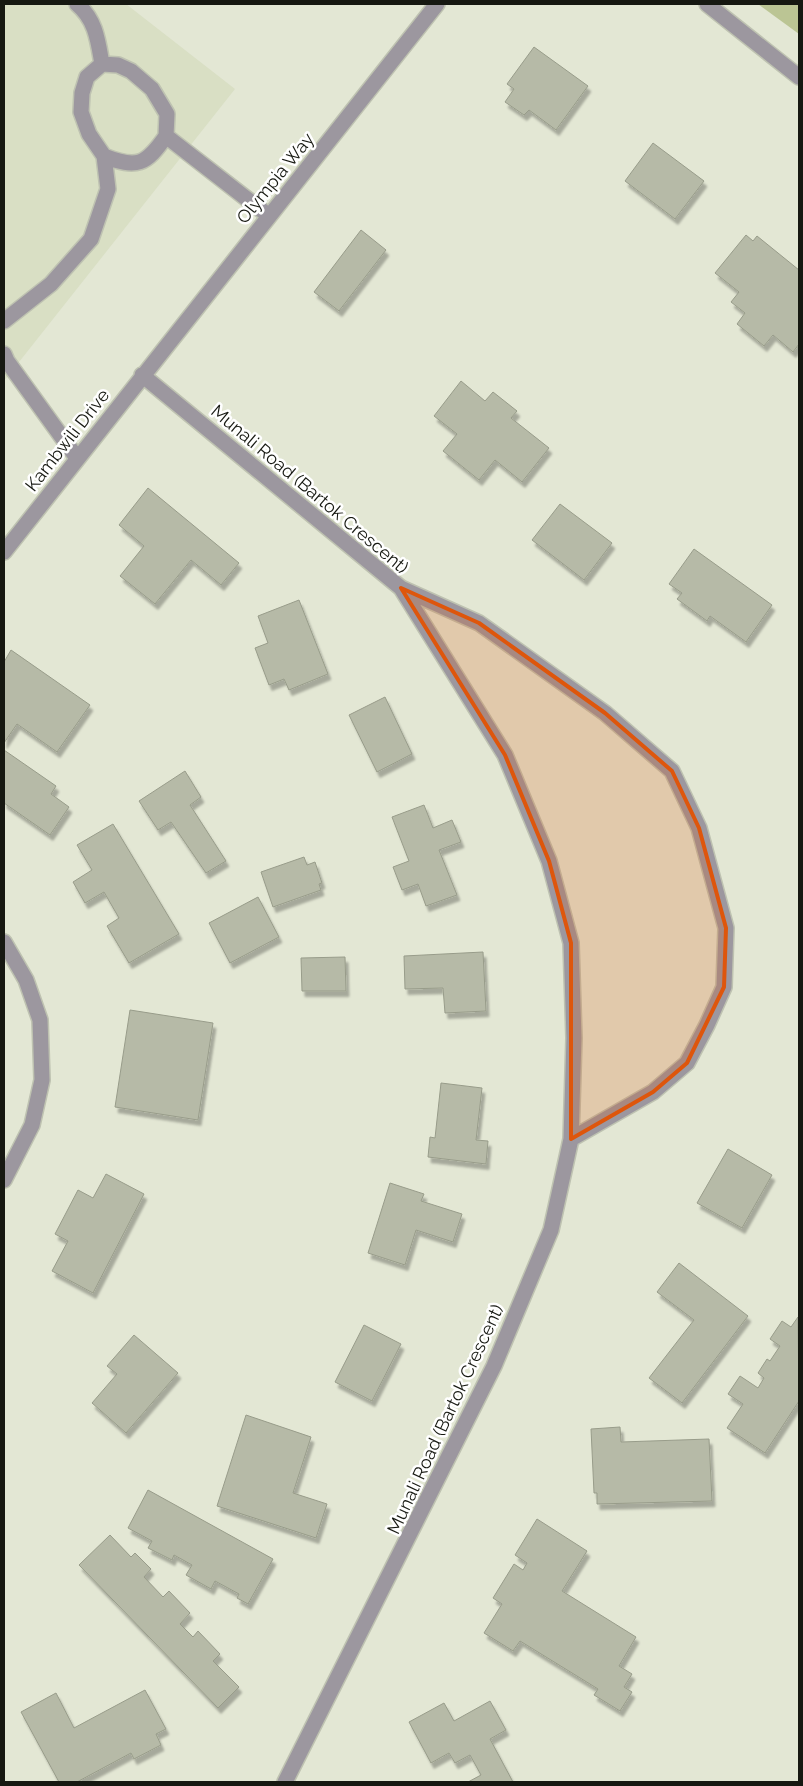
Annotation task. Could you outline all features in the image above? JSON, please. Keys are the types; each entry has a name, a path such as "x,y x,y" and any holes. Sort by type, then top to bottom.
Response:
{"street":[{"path":"77,4 84,10 97,31 102,64"},
{"name":"Olympia Way","path":"142,375 437,4"},
{"path":"707,4 799,77"},
{"path":"4,321 51,284 91,239 108,189 104,156 88,134 81,112 82,93 86,77 102,64 118,65 132,70 152,89 167,114 166,136 157,148 138,162 123,163 104,156"},
{"path":"166,136 269,216"},
{"path":"4,354 7,361 77,458"},
{"name":"Kambwili Drive","path":"4,552 142,375"},
{"name":"Munali Road (Bartok Crescent)","path":"142,375 401,588 505,755 549,861 571,943 574,1038 571,1138 551,1230 494,1366 285,1782"},
{"path":"401,588 479,623 605,714 672,771 699,828 726,928 724,987 708,1025 687,1062 653,1092 571,1138"},
{"path":"4,942 26,980 40,1020 42,1080 32,1125 4,1180"}],"highlighted area":[{"path":"401,588 479,623 605,713 672,771 699,828 726,928 724,987 687,1063 653,1092 571,1139 571,943 549,861 505,755"}],"shaded area":[{"path":"4,4 126,4 235,89 4,381"}],"green space":[{"path":"758,4 799,4 799,34"}],"building":[{"path":"534,47 588,86 556,130 529,110 524,115 505,102 514,89 507,84"},
{"path":"653,143 704,181 675,219 625,181"},
{"path":"361,230 386,250 339,311 314,292"},
{"path":"746,235 753,241 757,236 799,270 799,344 793,352 773,335 764,346 737,324 745,313 731,302 739,292 715,273"},
{"path":"461,381 485,401 493,392 517,411 511,418 549,448 522,482 495,460 479,480 443,451 457,434 434,416"},
{"path":"148,488 239,563 221,585 191,560 155,604 120,576 144,546 119,525"},
{"path":"560,504 612,543 584,580 532,540"},
{"path":"694,549 772,605 746,642 710,616 707,621 677,599 682,593 669,584"},
{"path":"299,600 328,674 289,690 284,679 269,685 255,648 268,643 258,616"},
{"path":"11,650 90,705 57,752 17,724 4,743 4,662"},
{"path":"385,697 412,754 377,772 349,715"},
{"path":"4,750 56,786 51,794 69,807 50,835 4,803"},
{"path":"185,771 201,797 190,805 226,861 206,873 171,822 158,830 139,801"},
{"path":"424,805 433,828 452,820 461,842 439,850 457,895 426,906 418,884 402,890 393,867 409,861 392,817"},
{"path":"113,824 179,934 129,963 107,926 119,918 104,892 85,903 73,882 92,870 77,845"},
{"path":"304,857 307,865 315,862 322,883 319,884 321,890 273,907 261,872"},
{"path":"258,897 279,937 230,963 209,923"},
{"path":"483,952 486,1011 445,1013 443,988 405,989 404,956"},
{"path":"345,957 346,991 302,991 301,958"},
{"path":"130,1010 213,1023 198,1120 115,1107"},
{"path":"441,1083 482,1088 476,1140 488,1141 486,1164 428,1157 430,1137 435,1138"},
{"path":"728,1149 772,1175 742,1228 697,1203"},
{"path":"106,1174 144,1194 93,1293 52,1271 68,1241 55,1234 78,1190 93,1198"},
{"path":"390,1183 424,1194 421,1201 462,1214 453,1242 416,1230 405,1265 368,1253"},
{"path":"679,1263 748,1316 682,1403 649,1378 694,1320 657,1292"},
{"path":"798,1317 799,1401 765,1453 727,1428 743,1404 728,1394 740,1376 758,1388 764,1378 758,1373 767,1359 770,1361 780,1346 770,1339 782,1321 791,1327"},
{"path":"364,1325 401,1344 372,1401 335,1382"},
{"path":"134,1335 178,1373 126,1433 92,1403 117,1374 107,1366"},
{"path":"246,1415 311,1437 293,1493 327,1504 316,1538 217,1506"},
{"path":"620,1427 621,1442 709,1439 712,1501 597,1504 597,1493 594,1493 591,1429"},
{"path":"148,1490 273,1559 248,1604 237,1598 239,1594 215,1581 211,1589 186,1575 192,1565 174,1555 172,1560 148,1548 152,1541 128,1528"},
{"path":"537,1519 587,1551 562,1591 636,1637 619,1666 632,1674 624,1687 632,1692 620,1711 594,1695 598,1689 520,1641 513,1651 484,1633 502,1604 493,1598 514,1564 523,1570 527,1563 515,1555"},
{"path":"110,1535 131,1557 135,1553 151,1569 144,1577 163,1597 169,1591 190,1613 180,1624 193,1637 198,1631 220,1654 213,1661 239,1687 218,1708 79,1565"},
{"path":"145,1690 166,1729 156,1734 161,1745 134,1759 131,1753 77,1782 59,1782 21,1712 56,1693 74,1728"},
{"path":"490,1701 506,1730 490,1739 513,1782 468,1782 481,1775 470,1755 455,1763 449,1753 431,1763 409,1722 444,1703 454,1721"}]}
